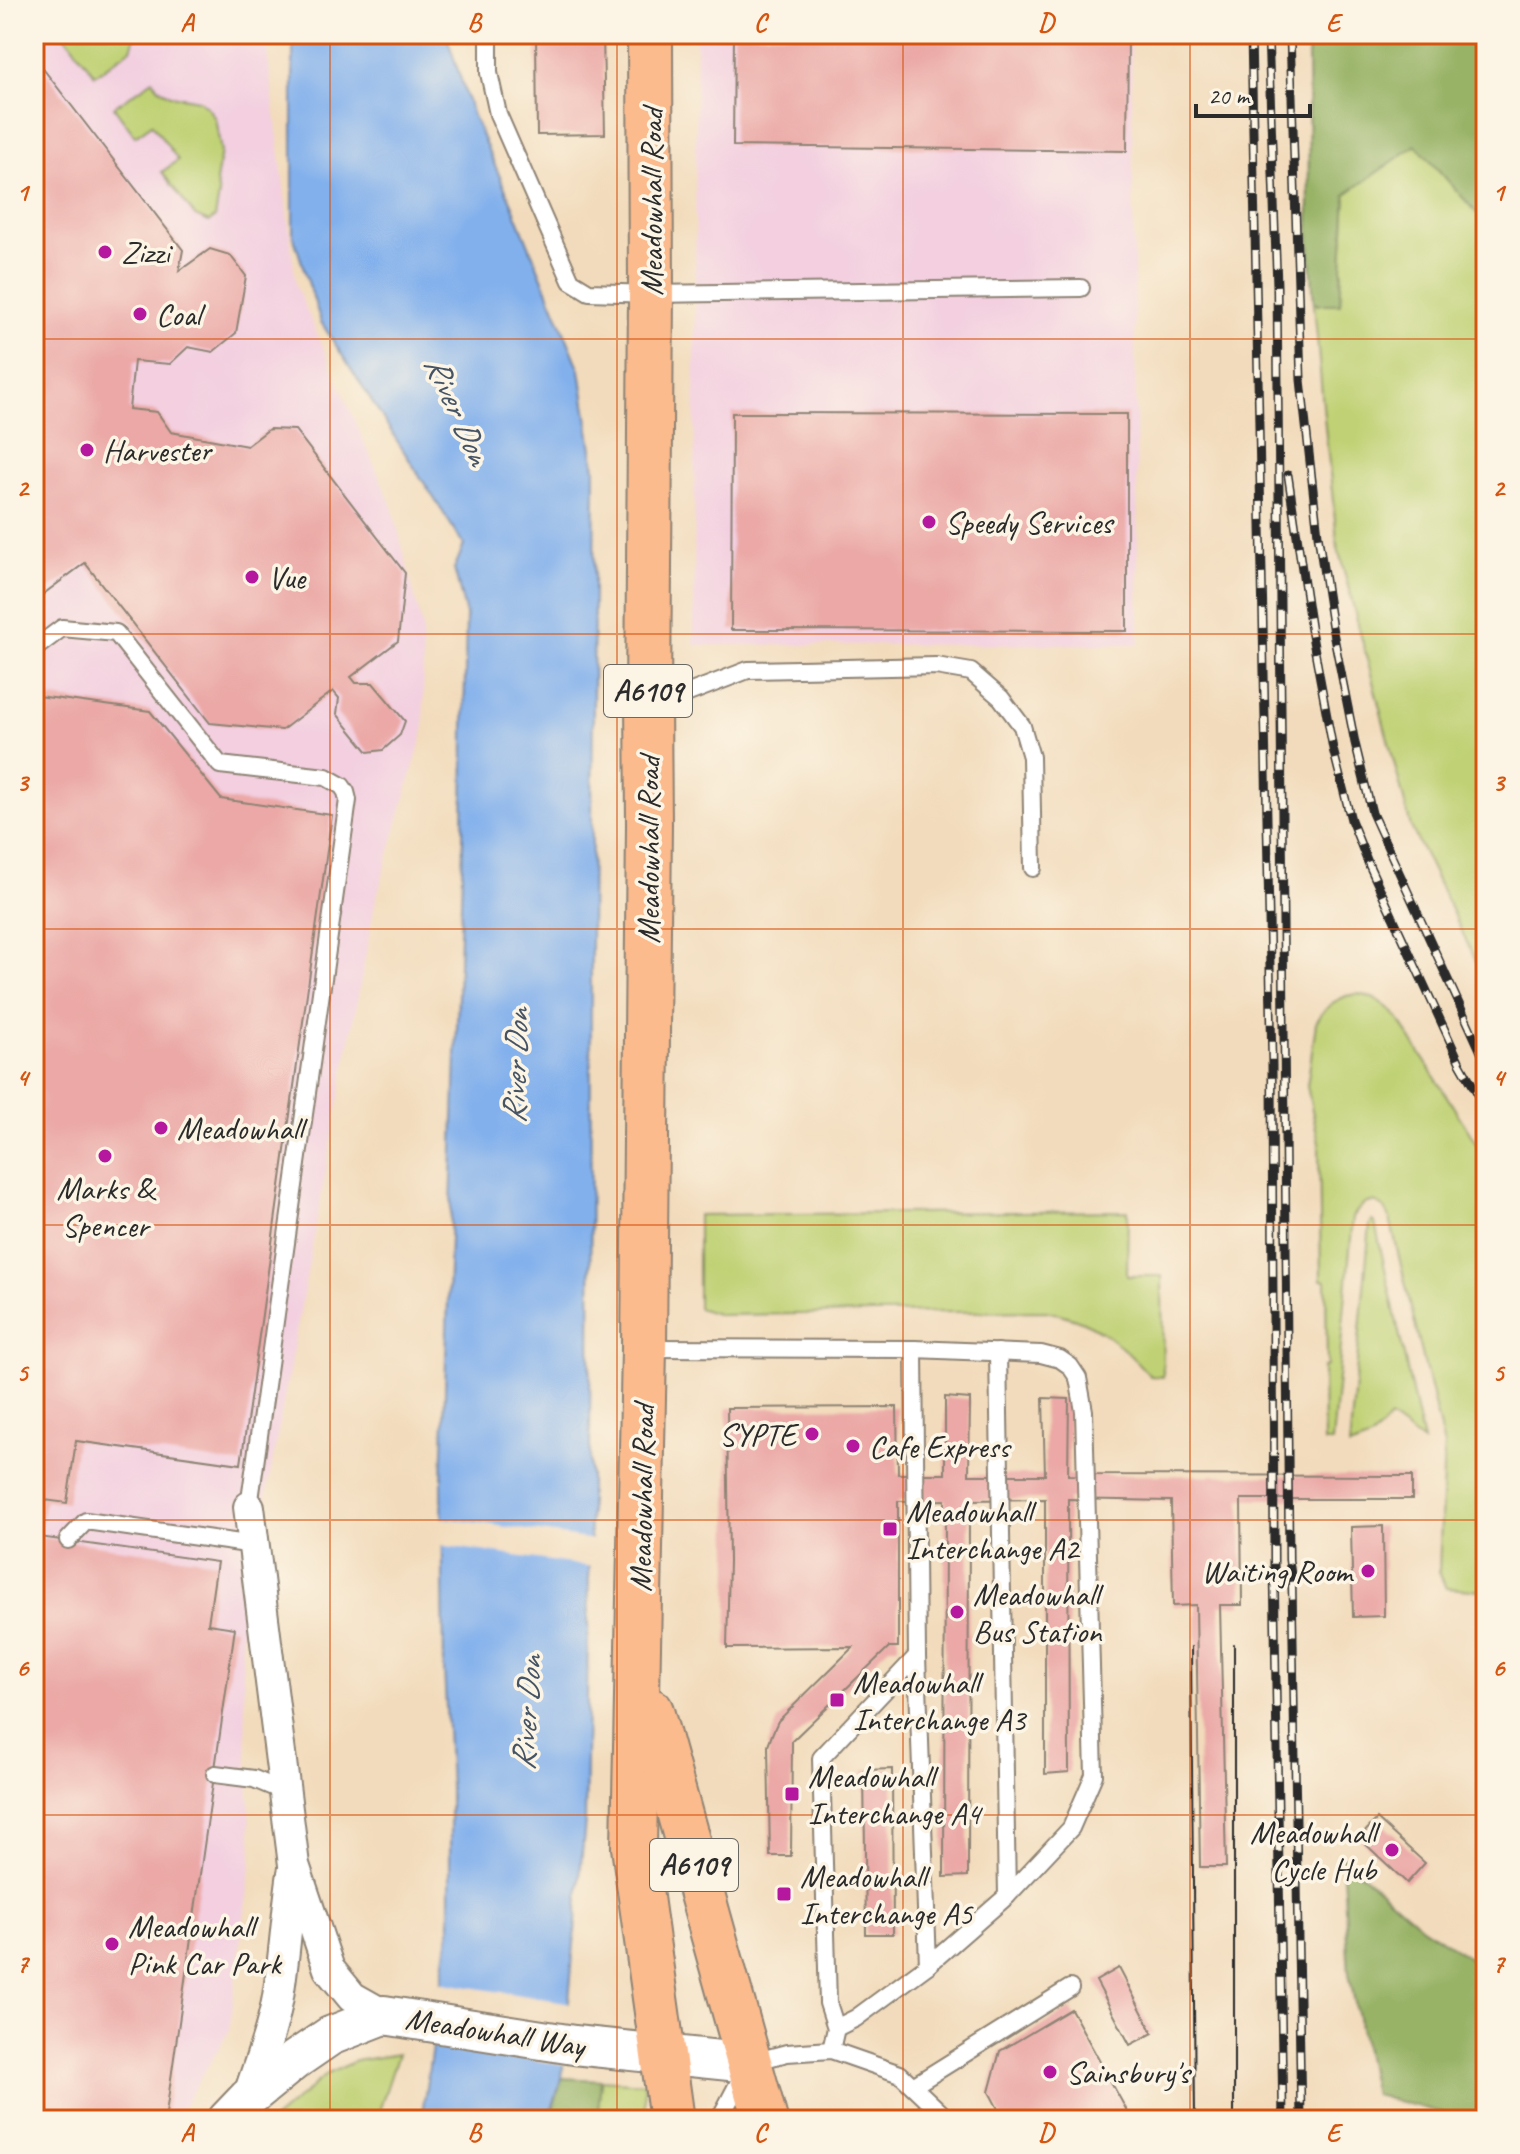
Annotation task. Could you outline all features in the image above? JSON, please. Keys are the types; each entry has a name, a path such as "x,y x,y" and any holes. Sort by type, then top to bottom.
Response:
{"main road":[{"name":"Meadowhall Road","path":"650,34 649,798 644,1348 634,1847 672,2120"},
{"name":"Meadowhall Road","path":"639,1667 765,2120"}],"street":[{"path":"249,1507 294,1865 329,1969 352,1997 384,2015"},
{"path":"238,2109 268,2037 279,1993 294,1865"},
{"name":"Meadowhall Way","path":"238,2109 295,2060 336,2032 384,2015 574,2045 749,2063"}],"lane":[{"path":"489,34 489,73 498,114 571,281 589,292 651,294 1081,288"},
{"path":"34,649 62,628 116,633 220,765 326,777 342,786 348,800 249,1507"},
{"path":"648,701 673,699 748,670 936,666 971,672 1001,698 1022,726 1031,757 1033,868"},
{"path":"644,1348 914,1349 1041,1354 1060,1359 1070,1366 1078,1378 1084,1411 1094,1775 1071,1828 1007,1896 928,1965 856,2018 836,2028"},
{"path":"914,1349 917,1656 928,1965"},
{"path":"998,1352 1007,1896"},
{"path":"68,1540 86,1521 254,1545"},
{"path":"831,2050 836,2028 828,2003 821,1758 917,1656"},
{"path":"215,1774 254,1779 285,1792"},
{"path":"913,2086 1070,1988"},
{"path":"719,2120 749,2063 787,2053 831,2050 900,2074 946,2120"}],"shaded area":[{"path":"34,34 270,34 268,58 296,286 392,506 422,626 424,730 375,903 241,1633 252,1858 229,2031 175,2120 34,2120"},
{"path":"696,34 1131,34 1139,644 694,645"}],"green space":[{"path":"64,34 136,34 131,49 95,75"},
{"path":"1308,34 1486,34 1486,219 1482,219 1416,145 1346,194 1340,304 1314,304 1309,232"},
{"path":"153,80 171,95 199,100 215,118 221,151 216,182 219,195 215,218 209,222 195,216 162,172 178,160 152,124 135,136 114,107"},
{"path":"1416,144 1482,219 1486,239 1486,982 1411,827 1338,548 1314,304 1340,304 1346,194"},
{"path":"1357,994 1380,1002 1398,1018 1486,1159 1486,1591 1446,1588 1439,1572 1444,1446 1390,1219 1378,1203 1368,1203 1353,1217 1332,1442 1324,1442 1326,1281 1321,1280 1319,1143 1307,1086 1316,1023 1334,1002"},
{"path":"1128,1211 1127,1276 1162,1276 1163,1377 1150,1376 1104,1333 1077,1319 1045,1311 720,1315 698,1308 698,1215"},
{"path":"1372,1221 1375,1223 1423,1442 1390,1418 1371,1439 1349,1447 1370,1224"},
{"path":"1342,1857 1421,1926 1486,1969 1486,2120 1469,2120 1374,2095 1349,1974"},
{"path":"398,2054 376,2120 273,2120 327,2074 356,2061"},
{"path":"562,2078 601,2080 597,2120 550,2120"},
{"path":"601,2080 644,2083 646,2120 597,2120"}],"water":[{"name":"River Don","path":"293,34 446,34 473,116 580,370 595,469 590,1511 585,1821 562,2078 548,2120 421,2120 450,1928 450,1787 444,1669 442,1481 463,842 466,615 454,569 464,545 321,322 293,235"}],"pier":[{"path":"438,1517 594,1540 593,1567 439,1545"},
{"path":"438,1982 572,2003 567,2065 429,2044"}],"building":[{"path":"536,34 603,34 605,134 537,135"},
{"path":"734,34 1128,34 1127,151 733,146"},
{"path":"34,57 183,250 179,271 210,249 230,255 246,276 236,333 213,352 188,347 170,364 134,361 129,409 157,412 171,432 247,446 269,429 295,430 405,573 398,641 351,677 356,683 373,683 405,721 400,735 383,750 368,752 337,714 339,698 333,691 282,730 210,723 85,563 34,601"},
{"name":"Speedy Services","path":"732,413 1127,414 1127,631 731,630"},
{"name":"Meadowhall","path":"38,696 150,711 221,799 332,815 241,1464 76,1441 67,1503 45,1500 39,1537 217,1562 208,1624 235,1628 166,2114 162,2120 34,2120 34,699"},
{"path":"945,1397 970,1399 969,1475 1045,1475 1043,1398 1069,1399 1068,1475 1412,1476 1412,1499 1241,1499 1242,1605 1220,1605 1226,1867 1200,1867 1196,1605 1173,1606 1171,1501 1068,1499 1069,1772 1045,1774 1045,1499 969,1500 968,1876 944,1877 945,1500 898,1501 898,1647 889,1647 792,1741 791,1856 770,1856 768,1746 773,1732 778,1721 853,1647 727,1648 727,1408 897,1407 898,1474 945,1474"},
{"name":"Waiting Room","path":"1383,1526 1384,1616 1353,1617 1351,1527"},
{"path":"892,1769 893,1934 866,1934 864,1770"},
{"name":"Meadowhall Cycle Hub","path":"1377,1819 1425,1863 1407,1883 1359,1838"},
{"path":"1119,1968 1153,2033 1130,2045 1096,1981"},
{"name":"Sainsbury's","path":"1071,2009 1132,2120 1004,2120 989,2092 1000,2051"}],"tram line":[{"path":"1234,1644 1234,2120"},
{"path":"1191,1647 1195,2120"}],"railway":[{"path":"1251,34 1272,1065 1274,1563 1283,2120"},
{"path":"1268,34 1277,286 1289,1560 1292,1582 1301,2120"},
{"path":"1290,34 1301,380 1318,535 1332,627 1372,813 1486,1063"},
{"path":"1288,475 1311,630 1333,749 1351,820 1460,1063 1486,1108"}],"place":[{"name":"Zizzi","path":"105,252"},
{"name":"Coal","path":"140,314"},
{"name":"Harvester","path":"87,450"},
{"name":"Speedy Services","path":"929,522"},
{"name":"Vue","path":"252,577"},
{"name":"Meadowhall","path":"161,1128"},
{"name":"Marks & Spencer","path":"105,1156"},
{"name":"SYPTE","path":"812,1434"},
{"name":"Cafe Express","path":"853,1446"},
{"name":"Meadowhall Interchange A2","path":"890,1529"},
{"name":"Waiting Room","path":"1368,1571"},
{"name":"Meadowhall Bus Station","path":"957,1612"},
{"name":"Meadowhall Interchange A3","path":"837,1700"},
{"name":"Meadowhall Interchange A4","path":"792,1794"},
{"name":"Meadowhall Cycle Hub","path":"1392,1850"},
{"name":"Meadowhall Interchange A5","path":"784,1894"},
{"name":"Meadowhall Pink Car Park","path":"112,1944"},
{"name":"Sainsbury's","path":"1050,2072"}]}
